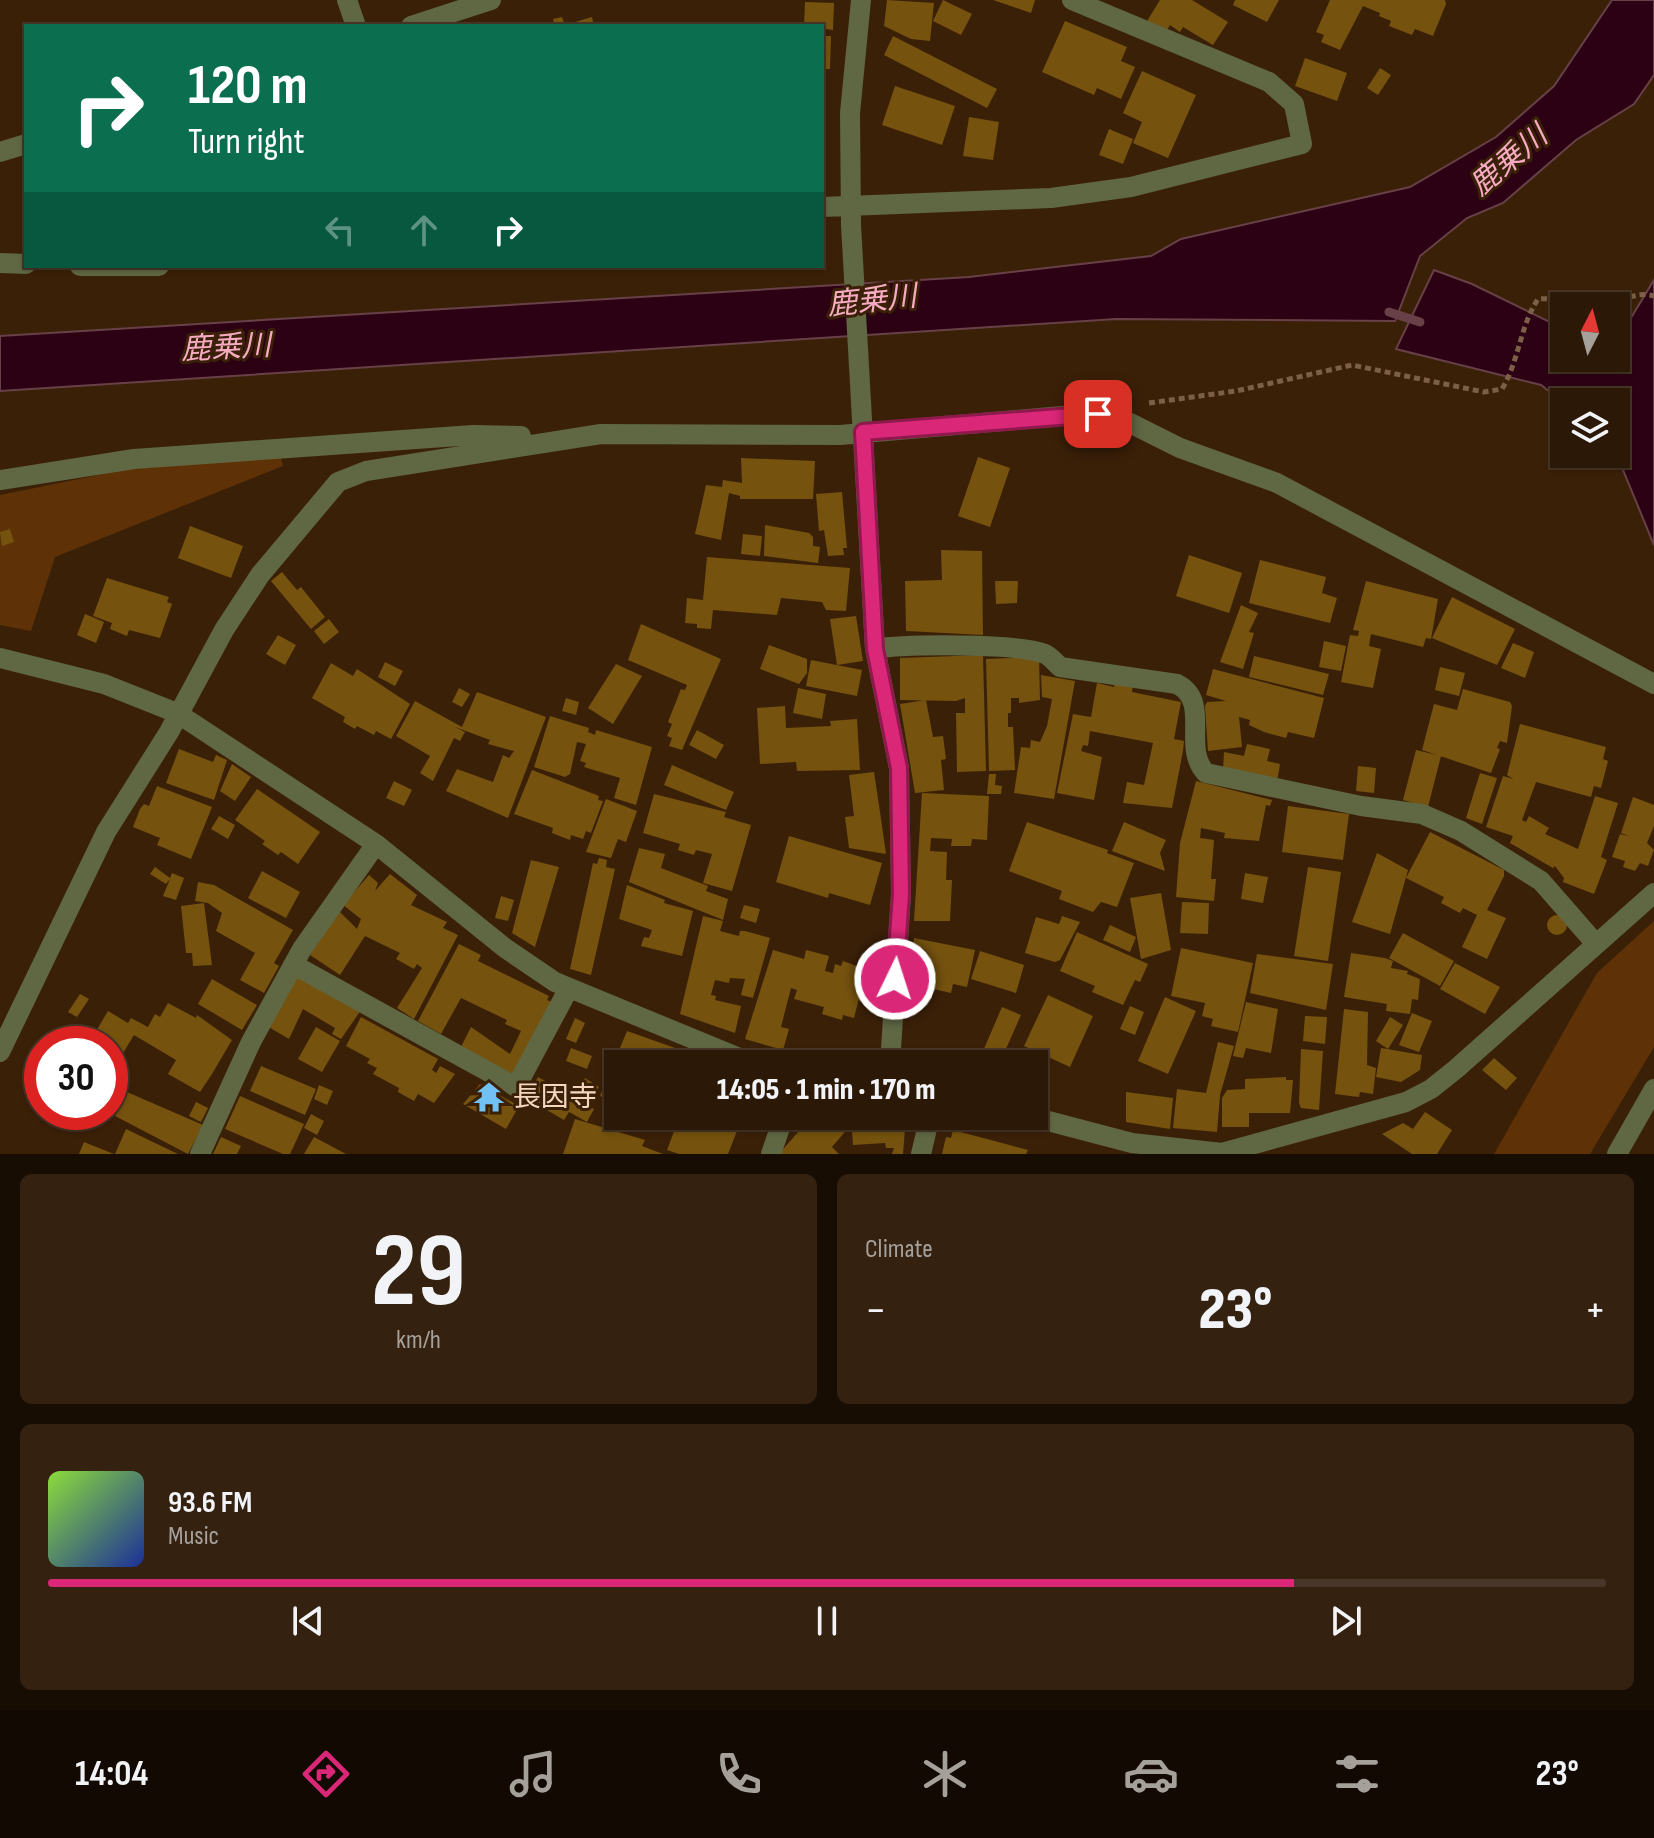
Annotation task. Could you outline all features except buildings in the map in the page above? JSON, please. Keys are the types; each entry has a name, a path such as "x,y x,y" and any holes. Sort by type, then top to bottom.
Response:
{"street":[{"path":"347,0 355,24"},
{"path":"423,24 473,16 491,0"},
{"path":"861,0 850,113 851,215 875,649 899,768 901,894 891,1050"},
{"path":"824,208 851,215 1051,198 1131,187 1302,144 1294,104 1269,82 1072,0"},
{"path":"0,152 24,145"},
{"path":"0,263 24,264"},
{"path":"0,480 134,459 473,435 840,435 1074,415 1120,418 1180,448 1277,483 1654,684"},
{"path":"0,1052 106,832 169,732 177,713 260,575 338,482 366,471 573,437"},
{"path":"875,649 893,646 997,648 1046,654 1060,667 1177,684 1188,689 1195,701 1196,757 1206,773 1361,806 1422,814 1461,831 1541,881 1596,944"},
{"path":"0,658 104,684 177,713 376,844 531,968 569,988 720,1050"},
{"path":"200,1154 251,1042 294,965 376,844"},
{"path":"1048,1121 1132,1143 1222,1153 1371,1113 1431,1089 1649,897 1654,873"},
{"path":"294,965 516,1087 569,988"},
{"path":"1617,1154 1654,1089"},
{"path":"771,1154 779,1130"},
{"path":"921,1154 927,1130"}],"path":[{"path":"1120,418 1142,403 1236,391 1352,365 1484,392 1502,389 1529,312 1538,299 1590,305 1609,304 1642,293 1654,296"}],"shaded area":[{"path":"281,458 283,466 55,557 31,631 0,625 0,495 128,469"},
{"path":"1654,921 1654,1047 1590,1154 1494,1154 1597,973"}],"water":[{"name":"鹿乗川","path":"1612,0 1654,0 1654,75 1634,104 1576,140 1503,203 1467,218 1420,256 1395,321 1116,319 0,391 0,336 969,277 1151,256 1181,239 1410,187 1496,137 1554,86"},
{"path":"1434,270 1472,284 1550,322 1550,372 1630,372 1630,319 1654,280 1654,545 1622,468 1630,468 1630,388 1550,388 1550,392 1541,385 1396,349"}],"waterway":[{"path":"1389,312 1420,322"}],"place":[{"name":"長因寺","path":"489,1097"}],"route":[{"path":"895,979 901,894 899,768 887,696 875,649 863,432 1098,414"}]}
